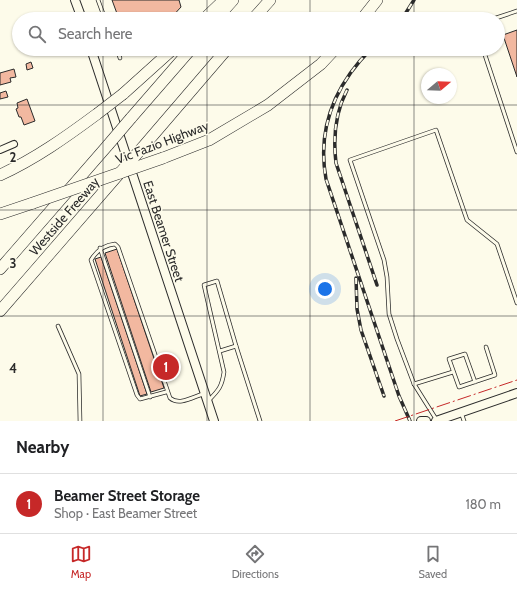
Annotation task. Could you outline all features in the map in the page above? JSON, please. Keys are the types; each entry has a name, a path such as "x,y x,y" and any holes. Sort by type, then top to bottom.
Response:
{"highway":[{"path":"211,12 224,0"},
{"path":"222,12 233,0"},
{"path":"259,12 270,0"},
{"path":"368,12 377,0"},
{"path":"0,175 35,157 66,138 123,94 165,56"},
{"name":"Westside Freeway","path":"0,269 185,56"},
{"name":"Westside Freeway","path":"0,311 221,56"},
{"name":"Vic Fazio Highway","path":"0,214 162,158 209,140 268,105 321,64 328,56"}],"street":[{"path":"75,0 79,12"},
{"name":"East Beamer Street","path":"94,56 214,421"},
{"path":"0,150 14,144"},
{"path":"437,421 517,393"},
{"path":"421,421 426,421"}],"lane":[{"path":"98,0 102,12"},
{"path":"505,15 517,11"},
{"path":"485,56 517,152"},
{"path":"437,421 414,384 389,314 387,277 384,260 350,160 436,130 467,220 497,244 517,303"},
{"path":"166,392 140,399 136,395 91,260 100,248 116,244 118,247 166,392 173,401 179,402 206,397 219,390 223,382 224,372 220,351 204,285 218,281 236,346 260,421"},
{"path":"100,248 150,397"},
{"path":"58,326 79,374 80,421"},
{"path":"220,351 236,346"},
{"path":"475,382 465,354 449,359 459,387 475,382 495,375 486,347"},
{"path":"414,384 453,372"},
{"path":"462,412 464,421"}],"building":[{"path":"112,0 179,0 181,7 176,12 116,12"},
{"path":"517,30 517,77 505,41 505,34"},
{"path":"31,62 33,68 27,70 26,64"},
{"path":"14,69 16,77 10,78 11,82 0,85 0,73"},
{"path":"6,91 8,97 0,99 0,93"},
{"path":"27,99 35,121 24,125 16,109 18,108 17,103"},
{"path":"117,249 164,388 151,392 105,253"},
{"path":"101,257 147,394 140,396 95,259"}],"railway":[{"path":"406,12 414,0"},
{"path":"364,56 348,77 332,109 327,125 324,143 326,179 399,396 410,421"},
{"path":"347,90 337,117 335,135 336,163 377,285"},
{"path":"356,278 357,309 361,330 384,396"}],"power":[{"path":"395,421 517,380"}],"place":[{"name":"Beamer Street Storage","path":"166,367"}]}
